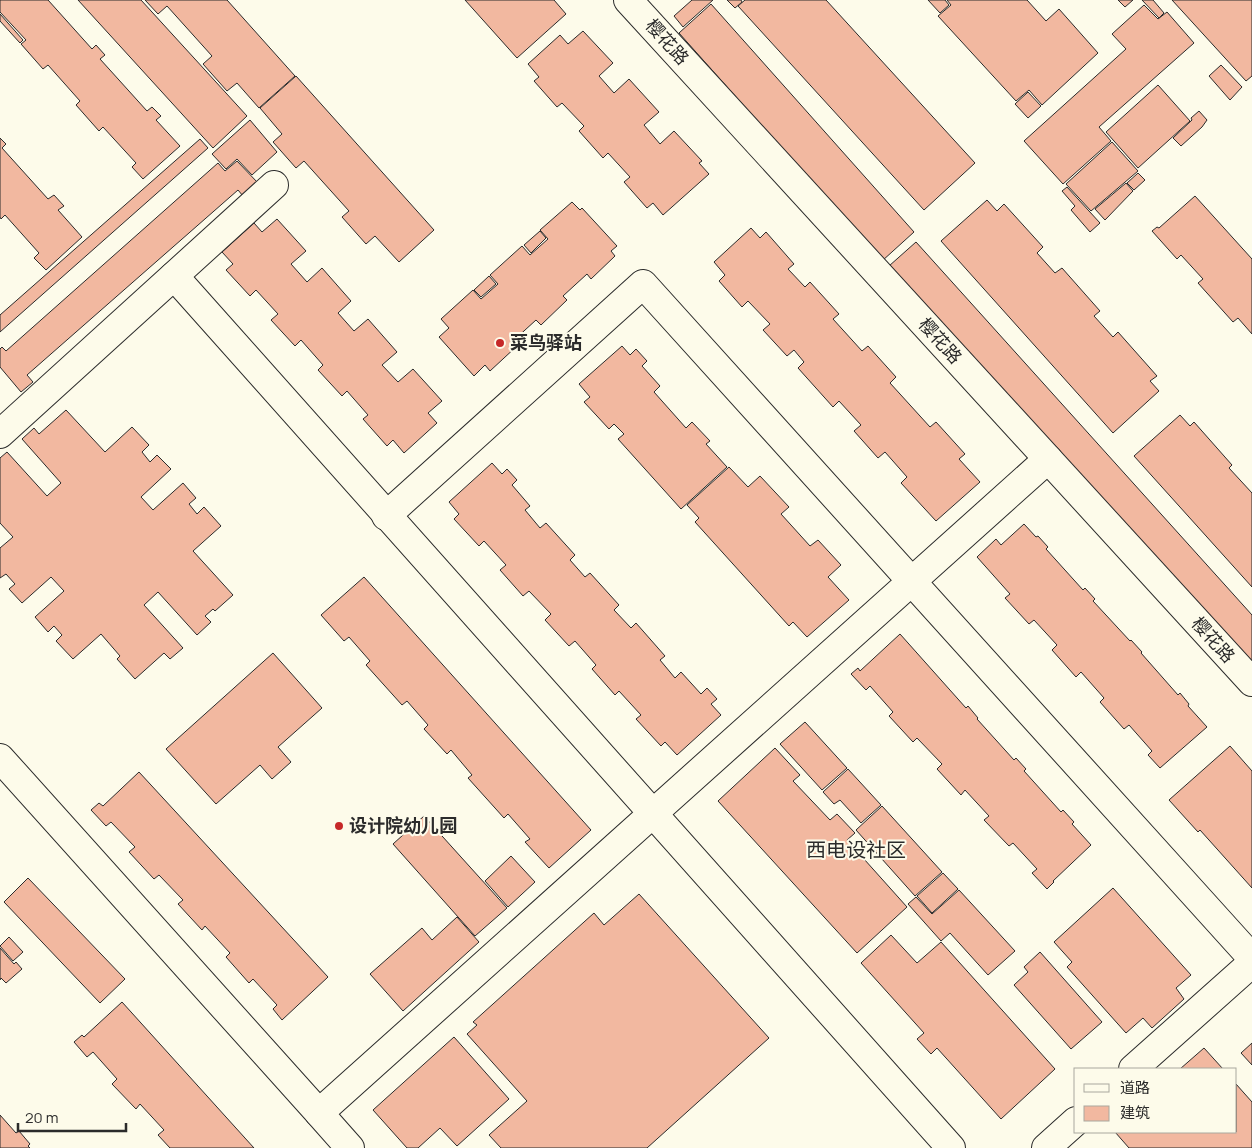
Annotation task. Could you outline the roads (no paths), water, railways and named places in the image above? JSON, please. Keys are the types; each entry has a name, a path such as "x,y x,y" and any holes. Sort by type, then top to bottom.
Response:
{"street":[{"name":"樱花路","path":"628,0 1252,682"},
{"path":"0,434 274,185"},
{"path":"174,276 652,815 951,1148"},
{"path":"386,516 643,284 1252,958"},
{"path":"319,1113 1048,459"},
{"path":"0,758 350,1148"},
{"path":"1135,1068 1252,962"},
{"path":"1046,1148 1074,1123"}],"place":[{"name":"菜鸟驿站","path":"500,343"},
{"name":"设计院幼儿园","path":"339,826"}],"district":[{"name":"西电设社区","path":"856,850"}]}
